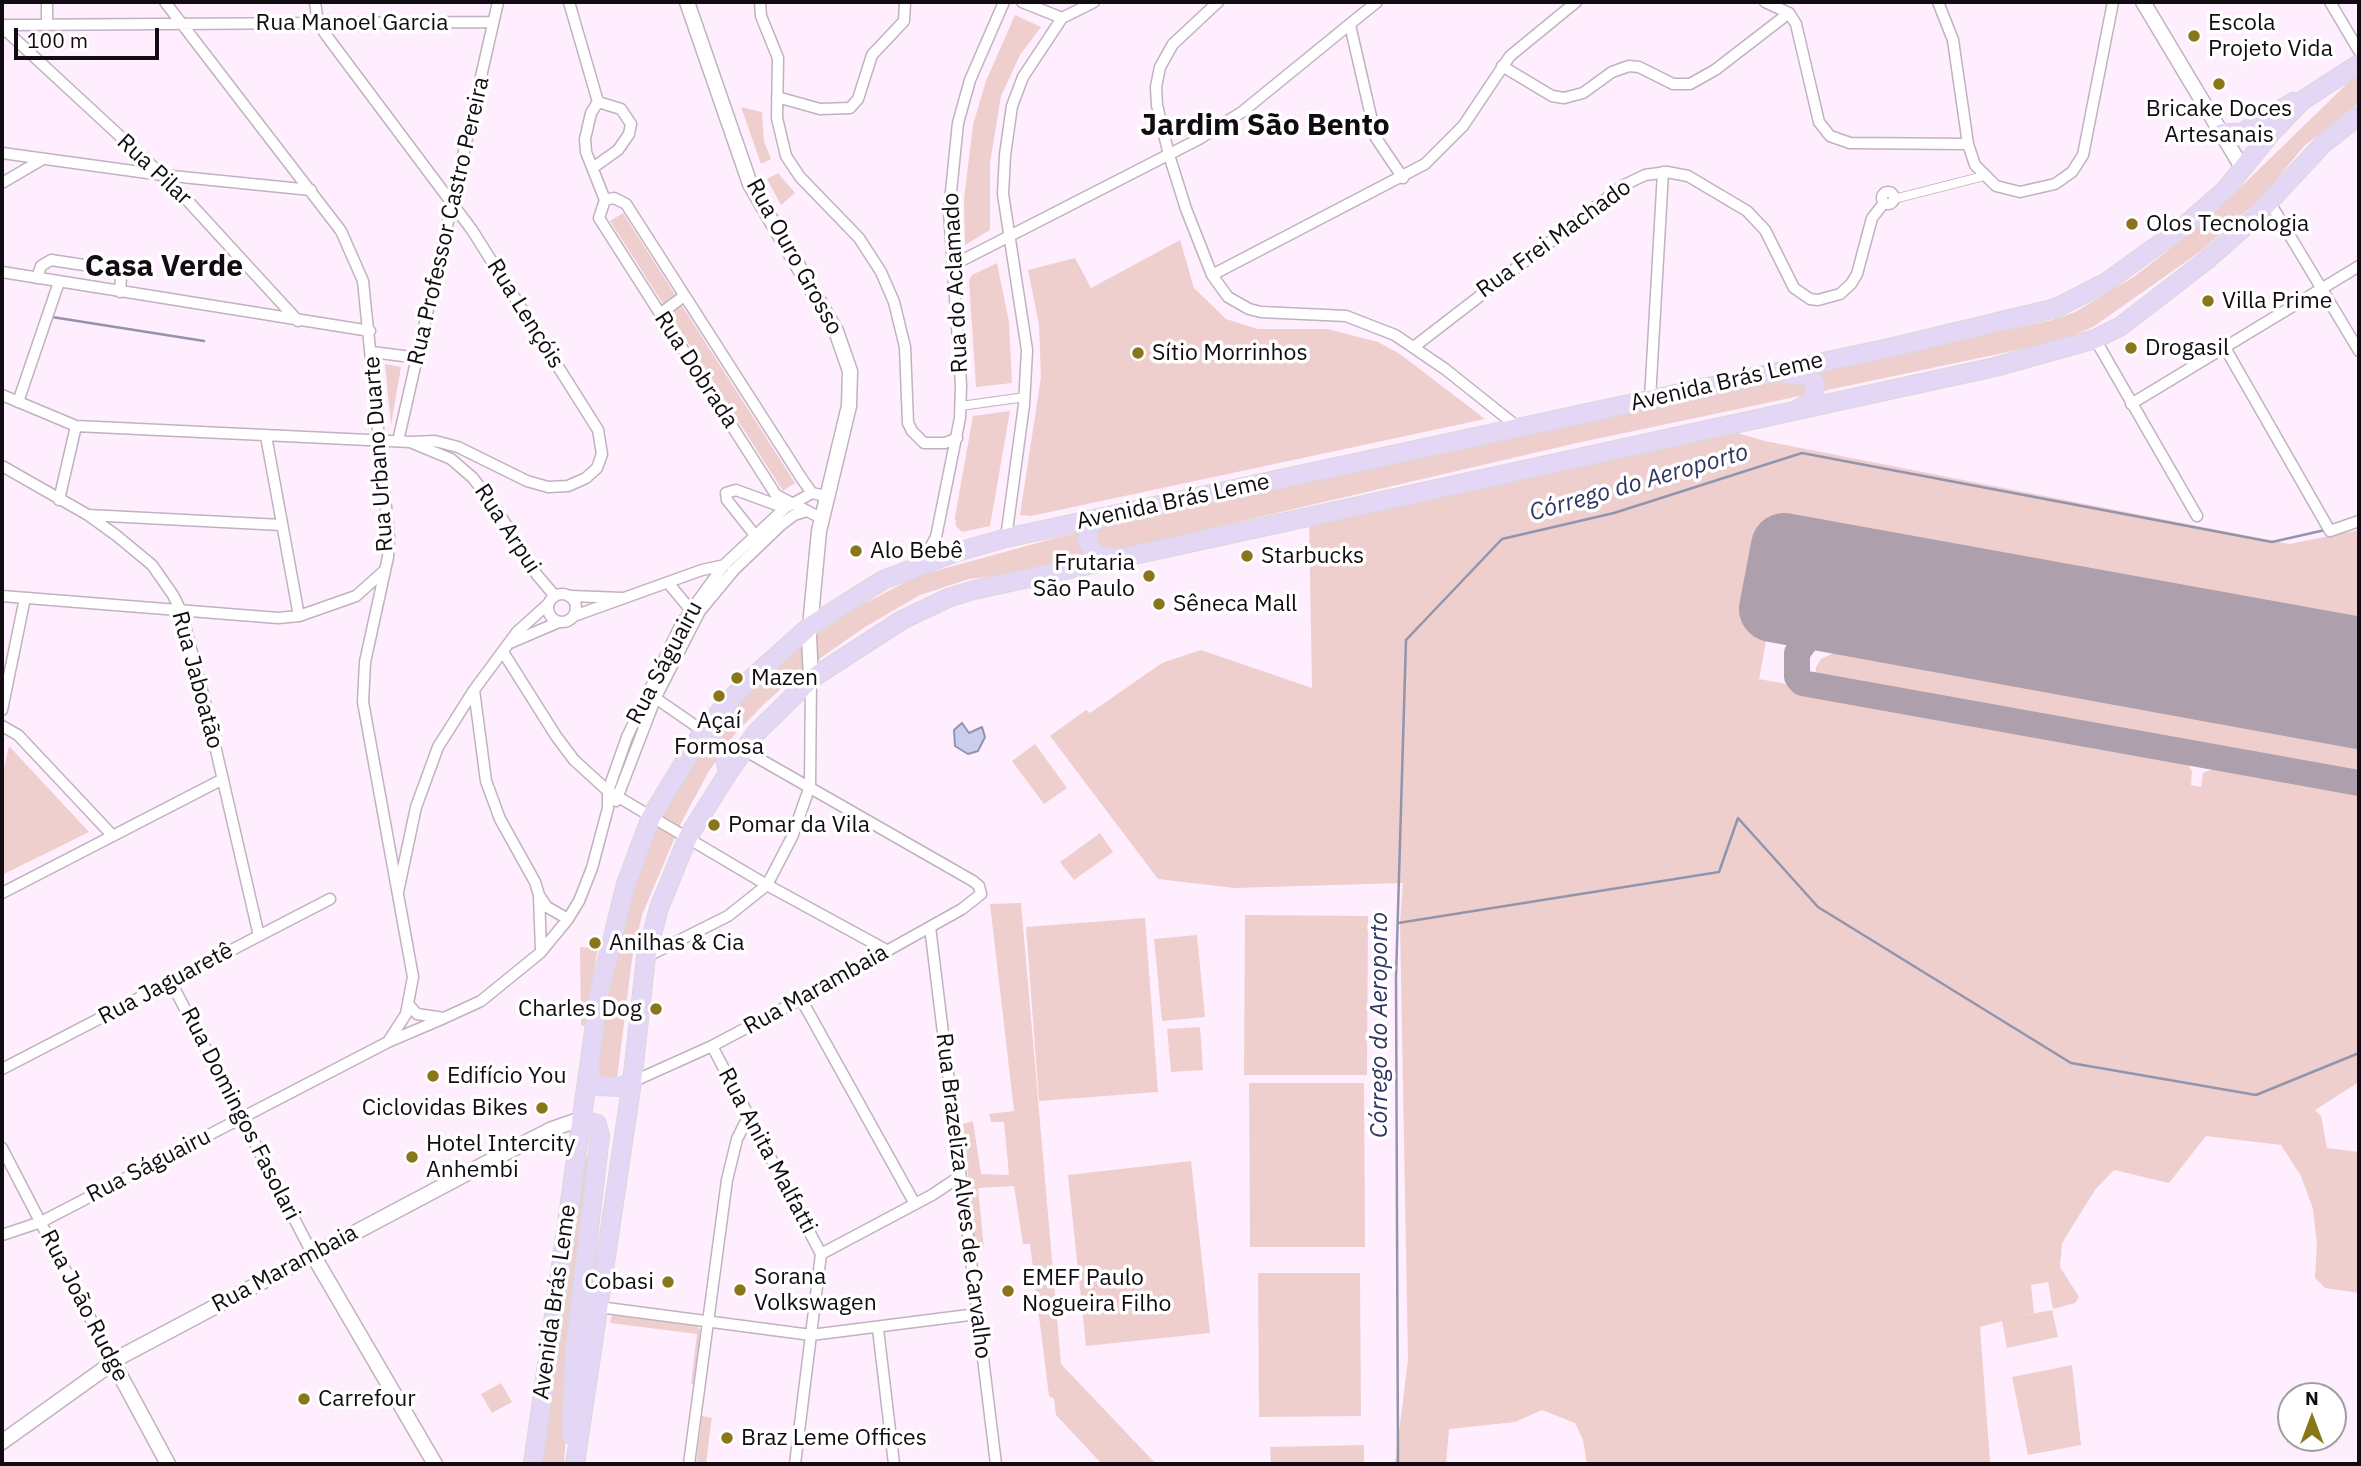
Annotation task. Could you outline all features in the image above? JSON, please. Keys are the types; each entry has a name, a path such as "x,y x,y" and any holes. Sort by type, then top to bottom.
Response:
{"main road":[{"name":"Avenida Brás Leme","path":"533,1464 600,989 625,884 651,817 703,731 742,687 810,626 883,580 1006,538 1923,341 2056,308 2105,283 2204,209 2244,169 2272,132 2304,100 2359,64"},
{"path":"2222,133 2241,133 2291,102 2304,100"},
{"name":"Avenida Brás Leme","path":"575,1462 632,1082 646,957 659,908 688,837 728,773 783,704 811,679 869,639 948,598 1115,558 1995,367 2095,339 2121,326 2158,299 2231,239 2317,149 2359,116"},
{"path":"1761,375 1798,375 1814,379 1817,392 1814,400 1782,414"},
{"path":"1105,516 1090,525 1087,541 1096,555 1115,558"},
{"path":"791,643 809,650"},
{"path":"703,731 724,753 728,773"},
{"path":"589,1060 592,1078 599,1086 620,1087 632,1082"},
{"path":"575,1462 570,1430 574,1356 600,1136 597,1124 581,1119"}],"street":[{"path":"47,2 47,24"},
{"name":"Rua Urbano Duarte","path":"165,2 341,232 357,262 367,300 389,537 385,570 365,662 363,702 411,963 412,994 409,1005 388,1042"},
{"name":"Rua Lençóis","path":"315,2 318,23 453,201 598,430 602,454 597,468 586,478 556,487 527,481 458,447 435,442 404,441"},
{"name":"Rua Professor Castro Pereira","path":"404,441 419,358 498,2"},
{"path":"569,2 598,102 621,109 629,118 631,128 618,150 594,167"},
{"name":"Rua Ouro Grosso","path":"687,2 750,184 846,353 851,387 849,406 819,495 821,518 810,626 811,679"},
{"path":"760,2 761,16 778,58 780,138 786,156 800,177 870,253 894,302 905,347 908,423 912,431 917,439 934,444 957,438"},
{"path":"777,97 820,109 850,108 858,99 872,55 904,21 905,2"},
{"name":"Rua do Aclamado","path":"919,566 936,537 961,406 949,211 958,123 970,80 1004,2"},
{"path":"1022,2 1062,18"},
{"path":"1006,538 1025,397 1027,350 1003,194 1012,106 1023,77 1062,18 1094,2"},
{"path":"1218,2 1173,44 1160,67 1157,105 1186,209 1212,275 1228,297 1249,309 1261,312 1346,316 1415,346 1518,428"},
{"path":"953,265 1169,155 1242,112 1377,2"},
{"path":"1212,275 1403,178 1443,149 1463,126 1502,66 1520,45 1576,2"},
{"path":"1765,2 1789,13 1799,30 1819,122 1830,136 1850,144 1968,144"},
{"path":"1938,2 1953,40 1968,144 1975,165 1984,176 2007,190 2033,191 2055,184 2078,163 2087,142 2113,2"},
{"path":"2143,2 2244,169"},
{"path":"2330,2 2359,51"},
{"path":"1502,66 1552,96 1564,98 1583,93 1612,72 1629,66 1639,67 1673,84 1690,84 1715,70 1789,13"},
{"name":"Rua Manoel Garcia","path":"2,26 493,22"},
{"path":"1350,25 1376,138 1403,178"},
{"name":"Rua Pilar","path":"2,26 162,175 298,321"},
{"name":"Rua Dobrada","path":"598,102 591,113 585,139 586,152 605,200 599,218 776,495 789,506 821,518"},
{"path":"2,153 162,175 311,190"},
{"path":"2,183 43,159"},
{"path":"1650,399 1663,172"},
{"name":"Rua Frei Machado","path":"1415,346 1624,185 1645,175 1663,172 1695,178 1747,211 1765,230 1794,289 1810,299 1830,298 1851,284 1857,274 1872,218 1889,201"},
{"path":"1889,201 1984,176"},
{"name":"Rua Dobrada","path":"605,200 614,198 626,204 684,296 819,495"},
{"path":"2269,201 2359,351"},
{"path":"37,278 41,266 51,260 117,270 121,277 120,292"},
{"path":"2131,404 2359,266"},
{"path":"2,272 370,331"},
{"path":"18,402 59,282"},
{"path":"660,314 684,296"},
{"path":"2095,339 2197,516"},
{"path":"2224,346 2330,531 2359,521"},
{"path":"372,352 419,358"},
{"name":"Rua Arpui","path":"2,395 76,426 404,441 451,459 473,478 497,510 552,600"},
{"path":"961,406 1025,397"},
{"path":"59,500 76,426"},
{"path":"266,436 299,616"},
{"name":"Rua Jaboatão","path":"2,466 88,515 152,565 181,611 259,936"},
{"path":"758,539 727,500 729,490 789,506"},
{"name":"Rua Ságuairu","path":"2,1235 41,1222 388,1042 481,1001 541,951 568,919 589,877 608,808 608,791 651,695 693,613 729,567 789,506 819,495"},
{"name":"Rua Ságuairu","path":"758,539 790,517 807,511"},
{"path":"88,515 281,524"},
{"path":"507,647 574,616 670,584 702,570 729,567"},
{"path":"2,596 278,618 299,616 356,596 385,570"},
{"path":"670,584 693,613"},
{"path":"356,596 377,606"},
{"path":"571,596 576,606 574,616"},
{"path":"398,893 416,807 438,747 474,690 528,620 552,600 571,596 629,598"},
{"path":"2,710 25,598"},
{"path":"552,600 550,615 559,622"},
{"path":"507,647 556,736 574,760 608,791 767,885 888,951"},
{"path":"646,957 728,916 767,885 792,837 810,786 811,679"},
{"path":"474,690 486,780 500,820 535,882 539,895 541,951"},
{"path":"651,695 703,731"},
{"name":"Rua Ságuairu","path":"620,799 651,695"},
{"path":"2,726 18,735 113,836"},
{"path":"744,750 810,786"},
{"path":"2,893 223,779"},
{"name":"Rua Marambaia","path":"632,1082 802,999 978,899 981,890 973,881 810,786"},
{"path":"608,808 620,799"},
{"path":"388,845 404,841 411,832"},
{"path":"539,895 556,915 568,919"},
{"name":"Rua Jaguaretê","path":"2,1069 330,899"},
{"name":"Rua Brazeliza Alves de Carvalho","path":"930,927 996,1464"},
{"name":"Rua Domingos Fasolari","path":"171,982 313,1255 435,1464"},
{"path":"802,999 915,1205"},
{"path":"409,1005 417,1014 444,1018"},
{"name":"Rua Anita Malfatti","path":"712,1045 821,1254 795,1464"},
{"path":"689,1464 727,1180 737,1139 748,1117"},
{"name":"Rua Marambaia","path":"2,1442 113,1362 552,1129 581,1119"},
{"name":"Rua João Rudge","path":"2,1148 168,1464"},
{"path":"821,1254 915,1205 959,1177"},
{"path":"599,1307 811,1335 878,1329 977,1314"},
{"path":"878,1329 894,1464"}],"shaded area":[{"path":"1015,15 1041,27 1020,55 1001,96 990,163 990,230 965,245 964,199 973,125 986,81"},
{"path":"2359,72 2359,103 2304,146 2263,196 2201,251 2093,327 2055,342 1577,443 1019,573 969,579 920,595 865,627 799,673 735,734 709,771 681,823 642,915 632,959 615,1095 591,1090 622,916 655,829 710,732 787,653 858,607 917,576 1059,537 2052,320 2075,312 2135,276 2207,220"},
{"path":"741,107 762,112 764,141 771,159 761,164"},
{"path":"778,173 795,193 781,205 767,179"},
{"path":"623,213 795,483 783,491 610,221"},
{"path":"1180,240 1194,288 1226,319 1258,329 1327,329 1378,342 1400,354 1485,419 1031,516 1020,515 1041,377 1039,325 1028,270 1075,258 1091,288"},
{"path":"997,263 1009,322 1012,383 976,387 969,280 972,275"},
{"path":"385,364 401,367 391,425 387,385"},
{"path":"1010,411 990,526 962,532 956,526 955,517 973,416"},
{"path":"1727,430 1765,441 2289,544 2359,530 2359,650 1784,546 1759,679 2183,757 2192,771 2191,785 2201,787 2203,773 2223,765 2359,789 2359,1082 2315,1110 2321,1116 2327,1148 2359,1152 2359,1293 2325,1288 2315,1278 2317,1245 2313,1209 2301,1176 2281,1145 2206,1136 2169,1183 2114,1170 2095,1190 2062,1243 2060,1267 2079,1297 2075,1303 2053,1309 2048,1282 2031,1285 2034,1313 2021,1316 2052,1310 2058,1337 2007,1348 2002,1321 1980,1327 1990,1462 1587,1464 1583,1440 1575,1423 1542,1410 1515,1422 1449,1429 1446,1464 1395,1464 1408,1360 1400,922 1403,883 1234,888 1158,879 1050,736 1086,710 1090,713 1162,663 1201,650 1312,688 1309,520"},
{"path":"1892,632 2359,716 2359,778 1825,681 1816,674 1816,667 1821,659 1868,637"},
{"path":"1035,744 1067,788 1044,804 1012,761"},
{"path":"9,746 89,832 2,875 2,777"},
{"path":"1100,833 1113,852 1074,880 1060,862"},
{"path":"1021,903 1061,1364 1156,1464 1102,1464 1056,1415 1054,1399 1049,1396 1030,1244 1023,1244 1014,1186 978,1188 984,1249 975,1250 963,1124 973,1121 981,1174 1009,1175 1004,1122 991,1122 989,1114 1014,1111 990,904"},
{"path":"1245,915 1368,916 1367,1075 1244,1075"},
{"path":"1145,918 1158,1092 1039,1101 1026,927"},
{"path":"1197,935 1205,1017 1162,1021 1154,939"},
{"path":"580,947 598,948 585,1025 581,1026"},
{"path":"1200,1027 1203,1070 1171,1072 1167,1029"},
{"path":"1249,1083 1364,1083 1365,1247 1250,1247"},
{"path":"582,1157 592,1158 587,1277 593,1279 585,1338 576,1362 571,1364 564,1464 540,1464"},
{"path":"1191,1161 1210,1333 1086,1346 1068,1175"},
{"path":"1258,1273 1360,1273 1361,1416 1259,1417"},
{"path":"612,1315 697,1326 701,1331 694,1384 691,1384 697,1334 610,1323"},
{"path":"2072,1365 2081,1445 2028,1455 2012,1377"},
{"path":"501,1383 512,1402 492,1413 481,1394"},
{"path":"702,1416 712,1418 706,1464 696,1464"},
{"path":"1364,1445 1364,1464 1271,1464 1270,1447"}],"water":[{"path":"962,723 969,733 982,727 985,737 978,751 968,754 955,746 954,730"}],"waterway":[{"path":"52,317 204,341"},
{"name":"Córrego do Aeroporto","path":"1398,1464 1396,977 1406,640 1502,539 1614,513 1802,453 2272,542 2325,530"},
{"path":"1398,923 1719,872 1738,818 1818,907 2071,1063 2256,1095 2359,1053"}],"taxiway":[{"path":"1930,602 1881,603 1822,628 1808,638 1797,653 1797,677 1802,683 2359,783"}],"runway":[{"path":"2359,650 1784,546 1772,609 2359,716"}],"place":[{"name":"Escola Projeto Vida","path":"2194,36"},
{"name":"Bricake Doces Artesanais","path":"2219,84"},
{"name":"Olos Tecnologia","path":"2132,224"},
{"name":"Villa Prime","path":"2208,301"},
{"name":"Drogasil","path":"2131,348"},
{"name":"Sítio Morrinhos","path":"1138,353"},
{"name":"Alo Bebê","path":"856,551"},
{"name":"Starbucks","path":"1247,556"},
{"name":"Frutaria São Paulo","path":"1149,576"},
{"name":"Sêneca Mall","path":"1159,604"},
{"name":"Mazen","path":"737,678"},
{"name":"Açaí Formosa","path":"719,696"},
{"name":"Pomar da Vila","path":"714,825"},
{"name":"Anilhas & Cia","path":"595,943"},
{"name":"Charles Dog","path":"656,1009"},
{"name":"Edifício You","path":"433,1076"},
{"name":"Ciclovidas Bikes","path":"542,1108"},
{"name":"Hotel Intercity Anhembi","path":"412,1157"},
{"name":"Cobasi","path":"668,1282"},
{"name":"Sorana Volkswagen","path":"740,1290"},
{"name":"EMEF Paulo Nogueira Filho","path":"1008,1291"},
{"name":"Carrefour","path":"304,1399"},
{"name":"Braz Leme Offices","path":"727,1438"}],"district":[{"name":"Jardim São Bento","path":"1265,126"},
{"name":"Casa Verde","path":"164,267"}]}
